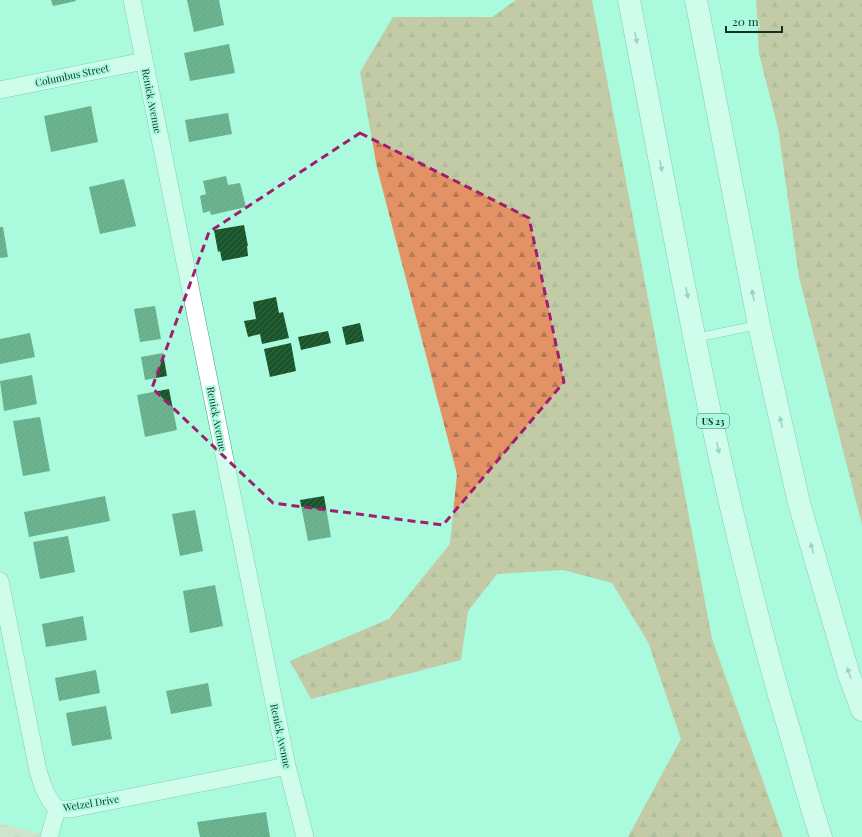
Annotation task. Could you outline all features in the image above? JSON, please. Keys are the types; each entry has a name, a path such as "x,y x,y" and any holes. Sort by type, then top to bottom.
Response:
{"highway":[{"name":"US 23","path":"629,0 695,338 730,503 767,652 821,837"},
{"path":"696,0 759,325 799,503 850,675 862,710"}],"street":[{"name":"Renick Avenue","path":"132,0 287,766 305,837"},
{"name":"Columbus Street","path":"0,90 144,61"},
{"name":"Wetzel Drive","path":"0,581 42,786 49,800 57,809 71,809 287,766"},
{"path":"49,837 57,809"}],"lane":[{"path":"695,338 759,325"}],"highlighted area":[{"path":"360,133 529,218 564,382 443,525 273,503 152,388 209,232"}],"green space":[{"path":"516,0 592,0 712,639 783,837 628,837 681,739 648,642 612,583 563,570 497,574 468,611 461,660 311,699 290,661 389,619 450,544 457,474 377,168 360,72 393,17 492,17"},
{"path":"756,0 862,0 862,525 799,277 778,128 759,54"},
{"path":"0,823 40,834 39,837 0,837"}],"building":[{"path":"51,0 75,0 76,1 53,6"},
{"path":"187,0 219,0 224,25 194,32"},
{"path":"229,44 235,73 190,81 184,53"},
{"path":"91,106 98,142 51,152 44,116"},
{"path":"228,113 232,134 189,142 185,120"},
{"path":"226,176 228,185 240,183 246,207 211,215 210,211 203,213 200,196 206,194 203,181"},
{"path":"124,179 136,226 100,234 89,187"},
{"path":"244,225 248,246 248,256 222,261 220,251 218,252 214,230"},
{"path":"0,227 3,227 8,257 0,258"},
{"path":"276,297 279,313 283,312 289,338 262,344 260,334 248,337 244,321 256,319 253,302"},
{"path":"155,306 161,339 140,342 134,309"},
{"path":"360,323 364,341 346,345 342,327"},
{"path":"328,331 331,343 301,350 298,337"},
{"path":"30,333 35,357 0,364 0,339"},
{"path":"291,343 296,371 270,377 264,349"},
{"path":"163,353 167,376 145,380 141,357"},
{"path":"32,375 37,404 4,411 0,381"},
{"path":"169,389 177,430 145,437 137,395"},
{"path":"40,417 50,471 23,476 13,421"},
{"path":"105,496 110,521 29,537 24,512"},
{"path":"324,496 331,537 308,541 300,500"},
{"path":"195,510 203,551 180,556 172,514"},
{"path":"68,536 75,572 40,579 33,542"},
{"path":"215,585 223,626 190,633 183,591"},
{"path":"83,616 87,640 46,647 42,624"},
{"path":"96,670 100,693 59,701 55,678"},
{"path":"208,683 212,706 171,714 166,691"},
{"path":"106,706 112,739 72,746 66,713"},
{"path":"266,812 270,837 200,837 197,822"}]}
